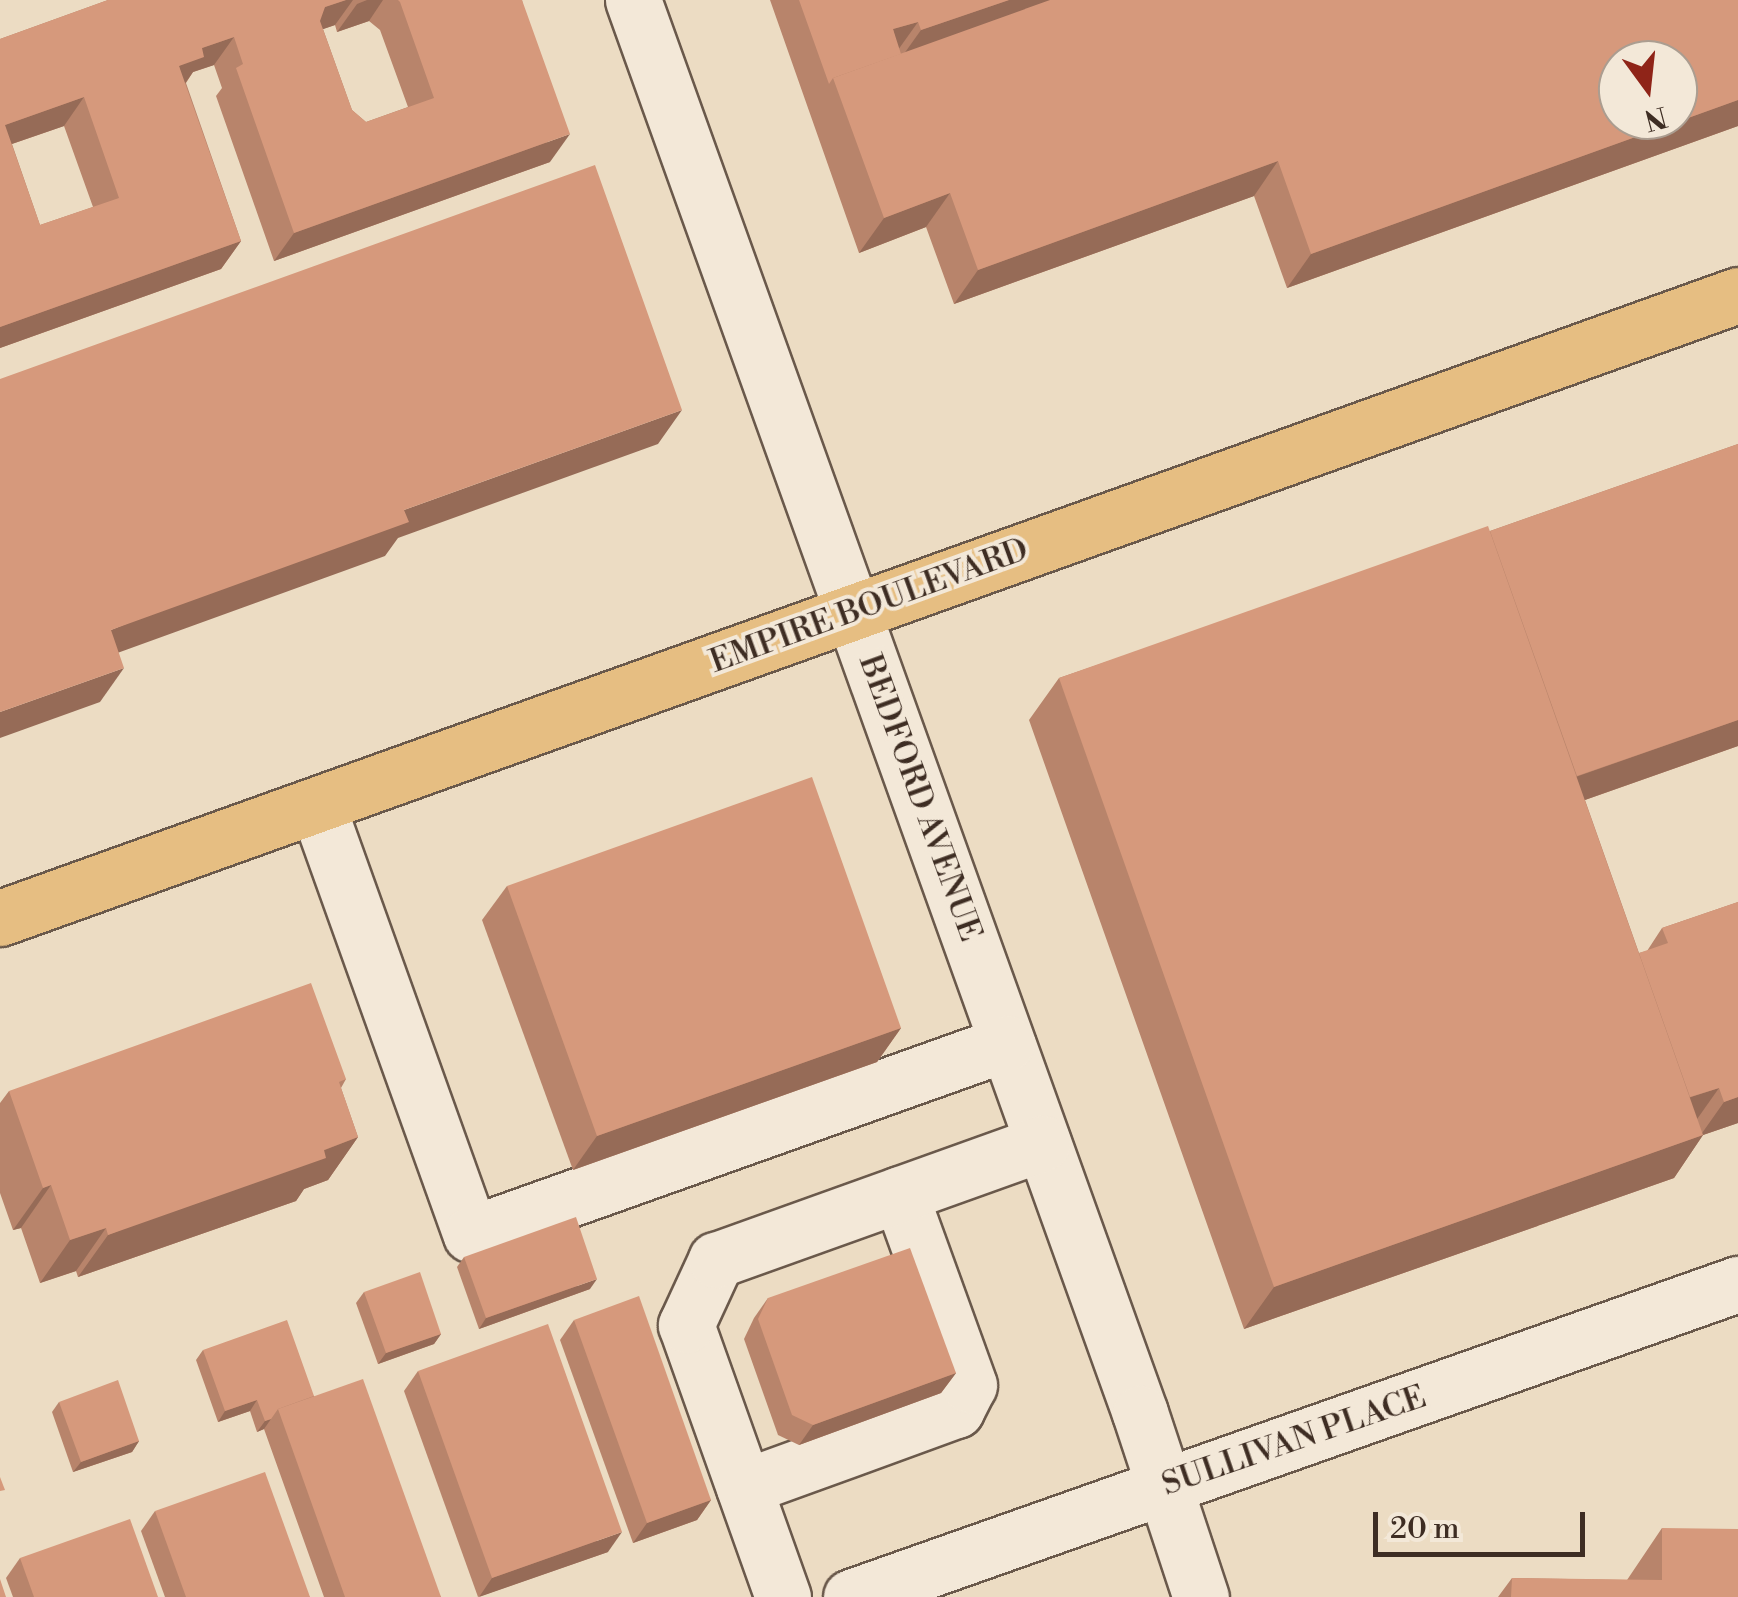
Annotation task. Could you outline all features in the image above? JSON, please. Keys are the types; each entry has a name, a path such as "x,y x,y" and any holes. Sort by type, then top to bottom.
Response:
{"main road":[{"name":"EMPIRE BOULEVARD","path":"0,918 1738,295"}],"street":[{"name":"BEDFORD AVENUE","path":"633,0 854,611 1201,1597"},
{"path":"317,805 471,1234 1007,1043"},
{"path":"782,1597 686,1326 716,1260 1043,1143"},
{"path":"744,1487 956,1410 969,1385 900,1194"},
{"name":"SULLIVAN PLACE","path":"851,1597 1738,1284"}],"building":[{"path":"108,0 346,0 325,7 320,21 352,110 366,122 434,98 398,0 522,0 570,134 294,233 236,68 243,64 234,37 202,48 204,57 179,66 241,241 0,327 0,39","holes":["84,97 119,198 40,225 5,125"]},
{"path":"799,0 1009,0 921,30 918,22 893,29 901,54 833,78 829,84"},
{"path":"1050,0 1738,0 1738,100 1698,114 1698,40 1598,40 1598,140 1627,140 1311,254 1278,161 978,270 950,193 884,218 833,78"},
{"path":"595,165 682,410 404,510 409,522 111,630 124,668 0,712 0,379"},
{"path":"1738,444 1738,720 1577,776 1490,531"},
{"path":"1488,526 1703,1135 1274,1287 1059,678"},
{"path":"812,777 901,1028 597,1136 507,886"},
{"path":"1738,902 1738,1097 1724,1102 1719,1088 1690,1097 1639,953 1668,943 1662,928"},
{"path":"311,983 346,1079 339,1082 358,1137 324,1150 326,1158 108,1235 106,1228 70,1240 51,1185 43,1188 9,1091"},
{"path":"576,1217 597,1279 486,1318 464,1257"},
{"path":"910,1248 956,1373 813,1425 792,1415 758,1319 768,1298"},
{"path":"420,1272 441,1334 386,1353 364,1292"},
{"path":"639,1296 711,1500 647,1523 574,1320"},
{"path":"287,1320 314,1396 278,1409 265,1421 257,1400 225,1411 203,1350"},
{"path":"548,1324 622,1532 492,1578 418,1371"},
{"path":"363,1379 441,1597 345,1597 278,1409"},
{"path":"118,1380 139,1441 81,1462 59,1402"},
{"path":"265,1472 310,1597 186,1597 155,1511"},
{"path":"130,1519 158,1597 34,1597 20,1558"},
{"path":"1662,1528 1738,1529 1738,1597 1511,1597 1512,1578 1662,1580"}]}
